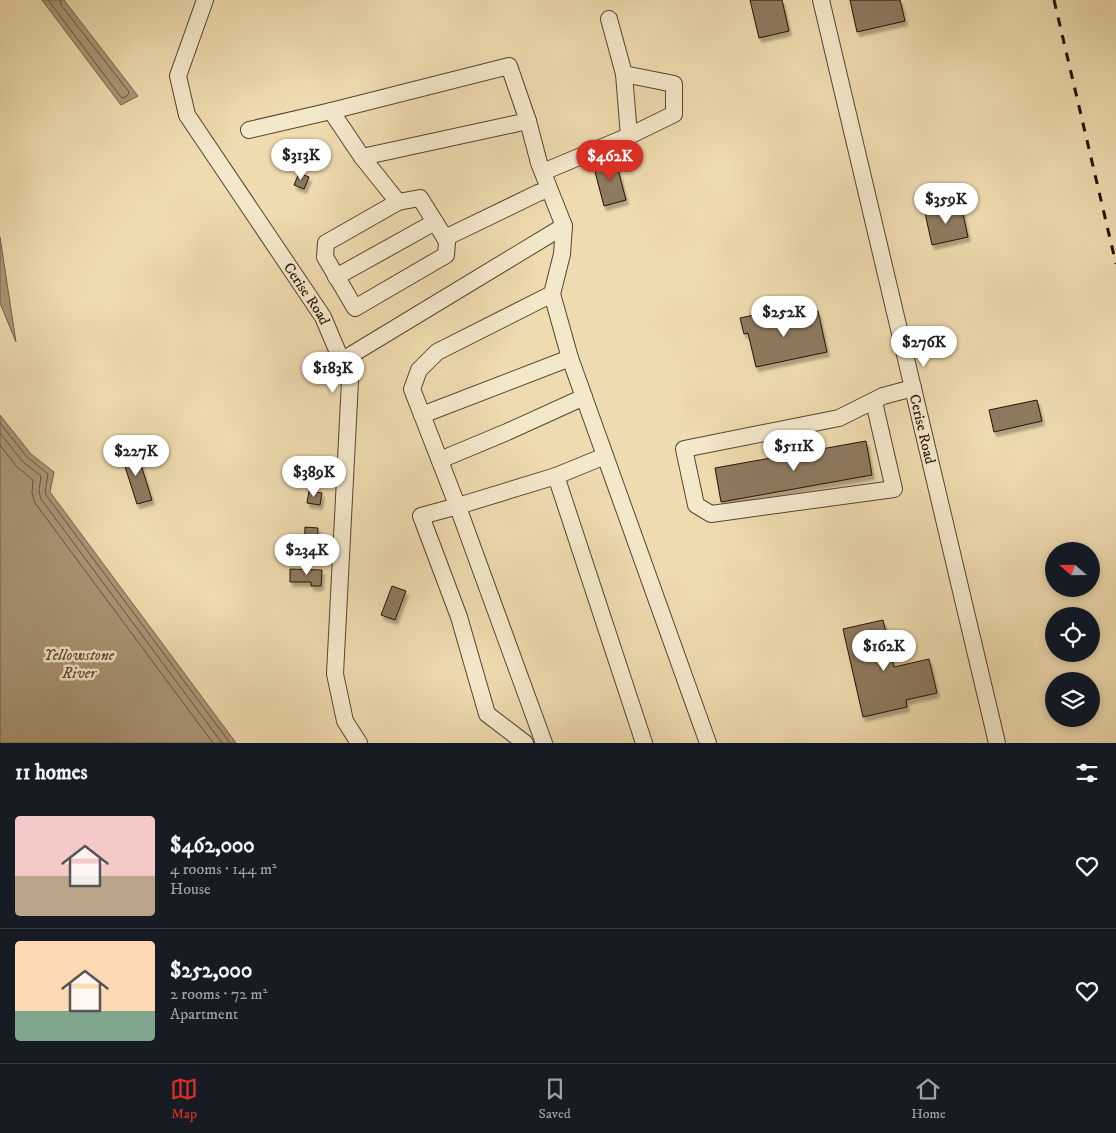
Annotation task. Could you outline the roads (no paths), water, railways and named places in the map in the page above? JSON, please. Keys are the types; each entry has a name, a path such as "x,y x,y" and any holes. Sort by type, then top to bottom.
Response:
{"street":[{"name":"Cerise Road","path":"205,0 178,76 187,115 323,317 350,381 335,674 345,720 359,743"},
{"name":"Cerise Road","path":"821,0 997,743"},
{"path":"609,19 624,74 629,136"},
{"path":"249,130 509,66 543,172 564,226 562,254 552,294 570,358 708,743"},
{"path":"543,172 629,136 674,114 674,84 624,74"},
{"path":"331,111 362,157 398,202"},
{"path":"362,157 528,121"},
{"path":"445,238 549,189"},
{"path":"420,198 435,222 447,242 446,255 355,308 324,257 326,243 398,202 420,198"},
{"path":"336,277 435,222"},
{"path":"341,361 564,226"},
{"path":"544,743 458,506 412,389 419,370 437,352 552,294"},
{"path":"422,415 570,358"},
{"path":"874,402 894,489 711,514 696,505 684,449 839,418 883,396 913,388"},
{"path":"440,460 584,397"},
{"path":"525,743 487,714 459,617 421,516 556,476 605,456"},
{"path":"556,476 644,743"}],"water":[{"path":"42,0 64,0 138,96 121,105"},
{"path":"0,237 16,342 0,303"},
{"name":"Yellowstone River","path":"0,415 31,454 54,472 50,492 236,743 0,743"}],"railway":[{"path":"1054,0 1116,264"}]}
